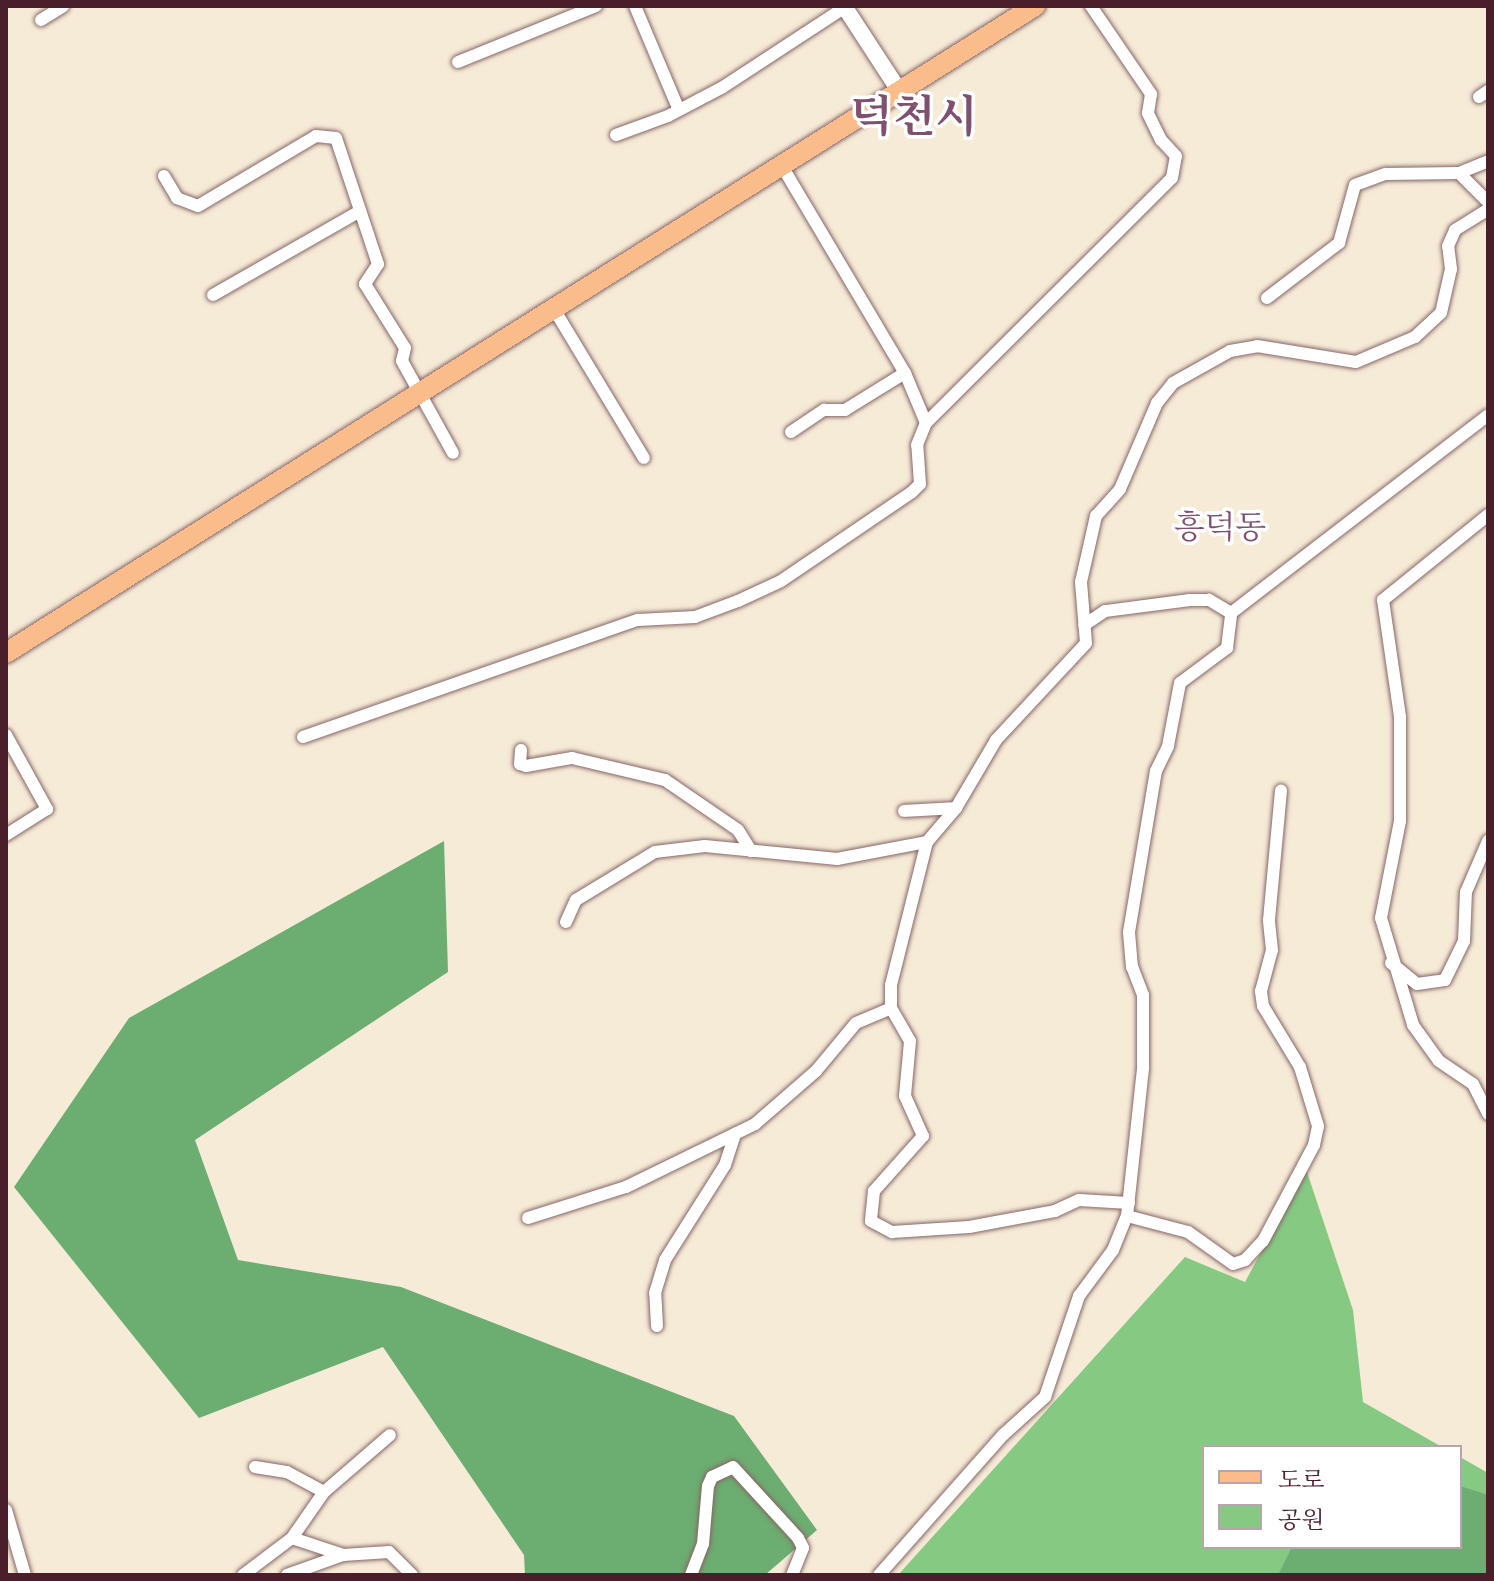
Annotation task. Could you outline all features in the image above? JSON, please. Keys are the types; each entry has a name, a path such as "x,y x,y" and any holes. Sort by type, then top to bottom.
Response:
{"main road":[{"path":"6,653 1035,6"}],"street":[{"path":"41,20 63,6"},
{"path":"458,62 569,11 596,6"},
{"path":"635,6 679,110"},
{"path":"616,135 679,110 845,6 900,92"},
{"path":"303,737 638,620 695,617 781,581 920,484 917,445 926,423 1172,178 1176,156 1161,140 1148,113 1151,94 1091,6"},
{"path":"164,176 177,198 198,206 329,133 336,138 378,264 365,284 405,348 402,361 422,392 453,453"},
{"path":"1267,298 1339,243 1355,185 1386,174 1459,173 1488,161"},
{"path":"782,166 905,373 926,423"},
{"path":"1459,173 1488,202"},
{"path":"1281,791 1269,920 1272,950 1261,991 1263,1006 1300,1067 1318,1126 1314,1145 1263,1241 1245,1260 1233,1264 1188,1232 1128,1210 1079,1200 1055,1211 969,1227 892,1232 871,1221 874,1191 923,1136 905,1096 910,1041 891,1008 891,985 927,842 956,808 996,740 1086,643 1081,582 1096,516 1120,489 1136,444 1173,383 1243,348 1257,346 1356,362 1415,337 1441,313 1451,269 1448,246 1455,230 1488,209"},
{"path":"213,295 360,211"},
{"path":"554,309 644,458"},
{"path":"791,432 824,410 845,410 905,373"},
{"path":"879,1575 1003,1435 1045,1397 1079,1296 1113,1250 1128,1210 1143,1068 1143,995 1132,967 1129,932 1156,771 1168,746 1180,683 1227,648 1231,613 1488,415"},
{"path":"1488,515 1383,600 1400,717 1400,821 1381,918 1391,963 1422,1041 1473,1084 1488,1114"},
{"path":"1084,625 1105,611 1177,601 1209,600 1231,613"},
{"path":"6,737 47,809 6,835"},
{"path":"521,750 520,764 526,766 572,758 665,780 738,830 751,851"},
{"path":"904,811 956,808"},
{"path":"1391,963 1417,984 1445,980 1464,941 1466,892 1488,841"},
{"path":"566,922 576,900 655,852 705,846 837,859 927,842"},
{"path":"528,1218 626,1187 755,1124 816,1071 856,1023 891,1008"},
{"path":"657,1326 655,1293 665,1260 725,1165 735,1134"},
{"path":"243,1575 292,1538 324,1492 390,1435"},
{"path":"255,1467 287,1472 324,1492"},
{"path":"691,1575 703,1544 708,1486 712,1477 733,1467 798,1538 803,1548 792,1575"},
{"path":"6,1510 25,1575"},
{"path":"292,1538 343,1555"},
{"path":"287,1575 343,1555 389,1552 412,1575"}],"green space":[{"path":"444,841 448,972 195,1140 238,1260 401,1287 734,1416 817,1530 765,1575 525,1575 524,1555 383,1347 199,1418 14,1187 129,1018"},
{"path":"1306,1169 1353,1310 1363,1402 1438,1445 1202,1445 1202,1549 1462,1549 1462,1458 1488,1473 1488,1575 898,1575 1185,1257 1245,1282"},
{"path":"1462,1487 1488,1495 1488,1575 1278,1575 1291,1549 1462,1549"}],"district":[{"name":"덕천시","path":"914,116"},
{"name":"흥덕동","path":"1220,528"}]}
